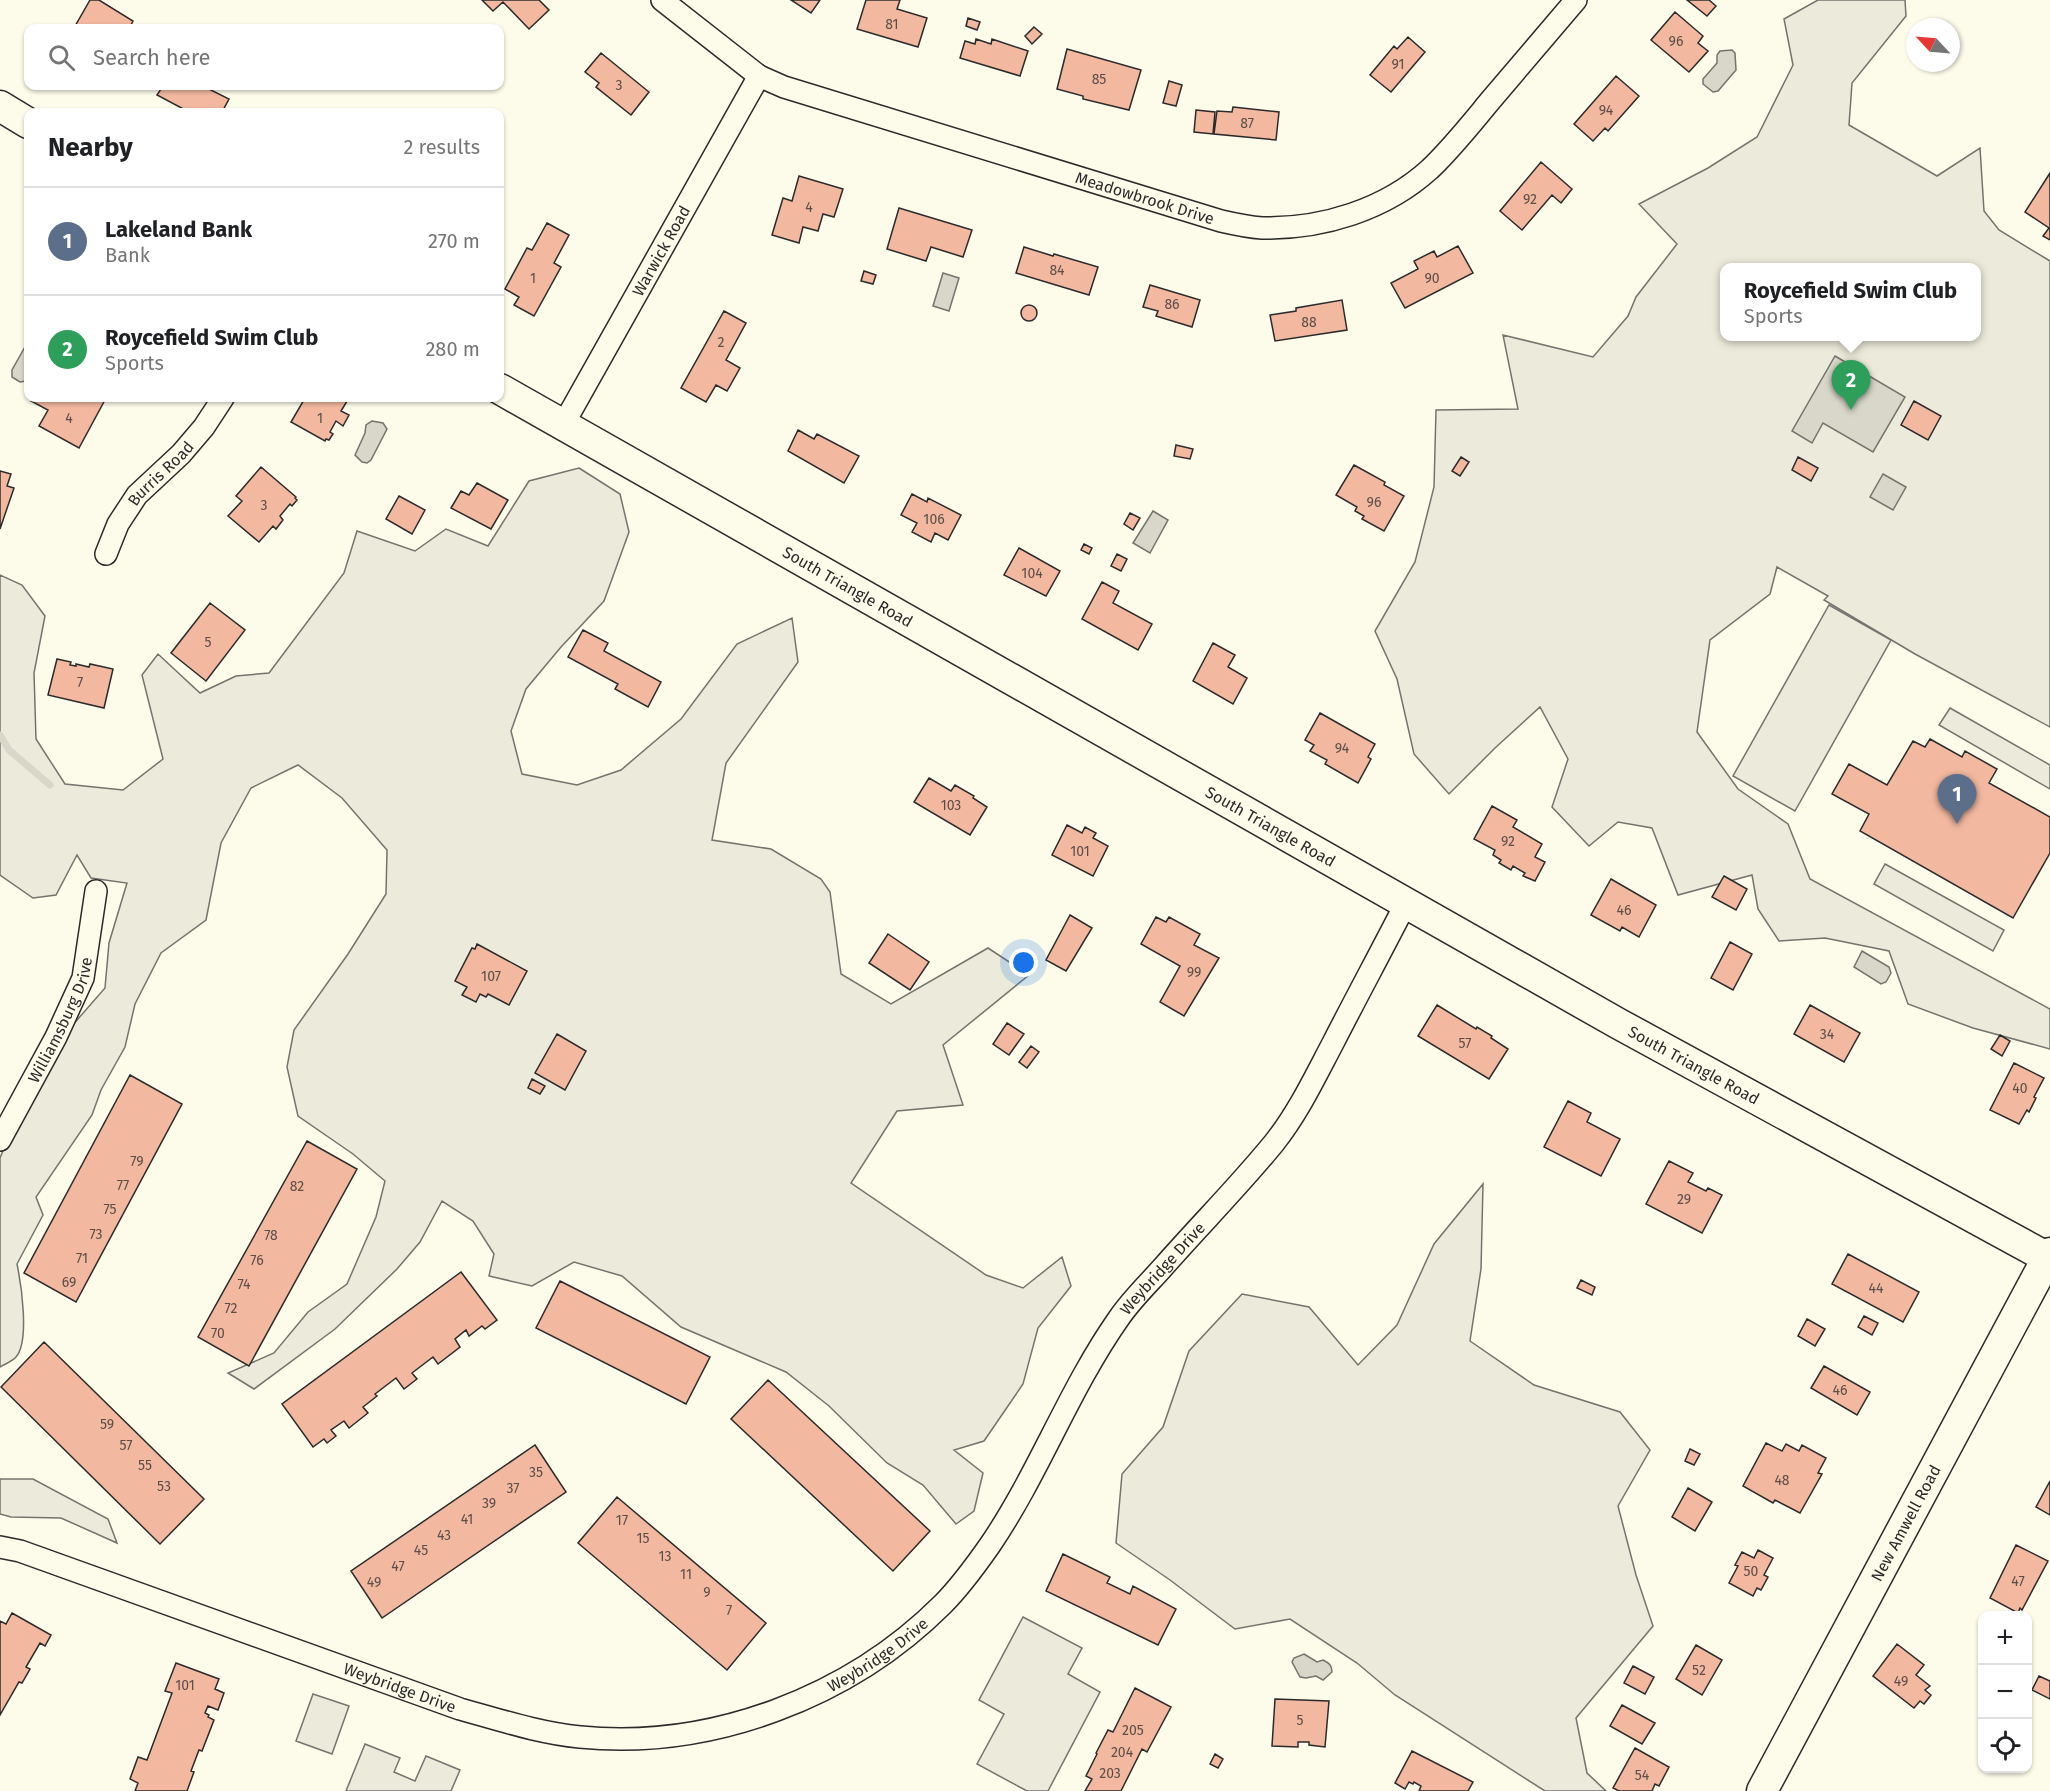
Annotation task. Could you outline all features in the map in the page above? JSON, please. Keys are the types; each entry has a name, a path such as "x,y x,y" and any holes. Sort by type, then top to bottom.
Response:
{"street":[{"name":"Meadowbrook Drive","path":"662,0 759,76 784,87 1221,221 1260,228 1295,227 1329,221 1364,210 1400,193 1429,170 1454,144 1576,0"},
{"name":"Warwick Road","path":"563,425 759,76"},
{"path":"0,106 24,121"},
{"name":"South Triangle Road","path":"504,391 1619,1024 2049,1256"},
{"name":"Burris Road","path":"106,554 118,524 137,495 181,454 204,427 220,402"},
{"name":"Williamsburg Drive","path":"0,1140 56,1037 83,978 96,891"},
{"name":"Weybridge Drive","path":"0,1546 20,1551 460,1709 534,1730 580,1737 656,1738 744,1721 782,1709 826,1688 885,1653 945,1603 989,1546 1100,1345 1122,1313 1275,1142 1298,1110 1406,903"},
{"name":"New Amwell Road","path":"1762,1791 2049,1256"}],"shaded area":[{"path":"1818,0 1905,0 1906,16 1852,83 1849,125 1937,176 1980,148 1984,211 1999,230 2050,261 2050,727 1915,654 1824,600 1828,596 1777,567 1770,594 1710,640 1697,732 1738,789 1788,824 1810,879 2050,1009 2050,1049 1973,1028 1908,1004 1889,951 1825,938 1779,941 1758,909 1752,875 1678,895 1652,828 1618,822 1589,846 1552,807 1568,759 1540,707 1449,794 1414,754 1397,679 1375,631 1415,562 1434,487 1436,410 1518,409 1503,335 1593,357 1628,316 1636,297 1677,244 1639,204 1708,168 1757,137 1793,65 1784,19"},
{"path":"1732,50 1735,53 1736,70 1718,91 1713,92 1703,84 1703,79 1717,63 1717,55 1720,51"},
{"path":"943,273 959,278 949,311 933,306"},
{"path":"24,349 24,381 20,382 12,377 12,370"},
{"path":"1835,356 1905,397 1873,452 1823,423 1812,443 1792,431"},
{"path":"372,421 383,423 387,429 371,460 367,463 362,462 355,455 365,433 366,425"},
{"path":"579,468 620,494 629,532 604,601 526,689 511,731 522,774 577,785 621,770 681,719 737,644 792,618 798,662 726,763 712,840 771,849 821,879 830,892 841,974 891,1004 988,948 1029,975 943,1045 963,1105 897,1111 851,1183 986,1275 1023,1288 1062,1257 1071,1286 1038,1328 1023,1384 984,1441 954,1450 983,1473 974,1511 956,1524 923,1485 887,1463 829,1406 786,1372 681,1327 622,1276 574,1262 532,1286 489,1276 494,1254 473,1221 442,1201 420,1242 397,1269 335,1329 254,1389 228,1373 274,1353 308,1312 347,1284 376,1217 385,1181 353,1154 298,1116 287,1067 294,1030 348,954 386,894 387,850 342,798 298,765 251,788 221,843 206,920 161,953 135,1004 125,1047 101,1090 92,1115 36,1197 43,1215 17,1264 23,1312 23,1338 16,1357 0,1367 0,1158 41,1087 57,1043 105,988 109,943 127,883 91,878 77,855 56,895 33,898 0,875 0,575 22,585 45,616 34,673 36,739 65,784 123,790 163,759 142,675 158,654 200,693 236,676 269,673 344,573 357,531 415,551 446,529 488,546 529,481"},
{"path":"1883,474 1906,487 1893,510 1870,497"},
{"path":"1153,511 1168,520 1150,553 1133,543"},
{"path":"1829,605 1891,640 1795,811 1733,776"},
{"path":"1950,708 2050,765 2050,789 1939,725"},
{"path":"1885,864 2004,930 1993,951 1874,884"},
{"path":"1862,951 1889,967 1891,973 1886,982 1881,984 1854,967"},
{"path":"1483,1184 1481,1269 1470,1341 1534,1385 1620,1412 1650,1450 1618,1506 1636,1575 1653,1626 1576,1718 1587,1773 1606,1791 1545,1791 1395,1695 1357,1663 1290,1619 1235,1629 1116,1543 1122,1474 1163,1427 1189,1351 1242,1294 1309,1307 1358,1365 1397,1325 1434,1244"},
{"path":"0,1479 33,1479 108,1519 117,1543 61,1518 11,1517 0,1514"},
{"path":"1023,1617 1082,1648 1068,1674 1100,1692 1048,1791 1027,1791 977,1764 1004,1714 979,1700"},
{"path":"1304,1654 1317,1662 1323,1660 1327,1662 1332,1672 1323,1680 1316,1676 1300,1677 1292,1662 1294,1658"},
{"path":"313,1694 349,1706 332,1754 296,1741"},
{"path":"365,1744 400,1758 394,1772 415,1781 426,1756 460,1770 451,1791 346,1791"}],"building":[{"path":"90,0 99,0 133,21 132,24 76,24"},
{"path":"482,0 539,0 549,10 529,29 503,2 493,11"},
{"path":"791,0 820,0 811,13"},
{"path":"866,0 900,0 897,9 927,18 918,47 857,29"},
{"path":"1687,0 1709,0 1716,6 1707,16"},
{"path":"1675,12 1703,36 1698,43 1708,51 1689,72 1651,40"},
{"path":"968,18 980,22 977,30 966,26"},
{"path":"1034,27 1042,34 1032,44 1025,36"},
{"path":"1408,37 1425,52 1391,92 1370,75 1394,46 1397,49"},
{"path":"976,39 991,44 992,39 1028,51 1020,76 960,58 965,41 975,44"},
{"path":"1067,49 1141,70 1129,110 1083,99 1083,96 1057,89"},
{"path":"601,53 649,92 631,115 596,87 599,83 585,72"},
{"path":"1616,76 1639,96 1608,131 1605,128 1593,141 1574,124"},
{"path":"1169,81 1182,85 1176,106 1163,103"},
{"path":"160,90 211,90 229,99 224,108 181,108 157,95"},
{"path":"1233,107 1279,112 1276,140 1214,134 1217,111 1232,112"},
{"path":"1196,110 1215,112 1213,134 1194,132"},
{"path":"1541,162 1572,189 1561,203 1552,195 1522,230 1500,211"},
{"path":"2050,173 2050,240 2043,236 2049,228 2025,212"},
{"path":"799,176 843,189 834,217 823,214 818,231 803,227 799,243 772,235 783,198 792,201"},
{"path":"899,208 972,230 963,257 931,247 926,261 887,249"},
{"path":"547,223 569,235 554,263 561,267 534,316 514,305 519,297 505,289 527,248 532,250"},
{"path":"1458,246 1473,273 1405,308 1391,283 1418,269 1414,261 1434,251 1437,257"},
{"path":"1024,247 1098,267 1089,295 1016,273"},
{"path":"864,271 876,275 873,284 861,281"},
{"path":"1150,285 1200,300 1192,327 1156,316 1158,311 1143,307"},
{"path":"1342,300 1347,330 1275,341 1270,315"},
{"path":"1029,305 1035,307 1037,313 1035,319 1029,321 1023,319 1021,313 1023,307"},
{"path":"724,311 746,323 726,360 740,368 727,391 716,385 706,402 681,388"},
{"path":"1914,401 1941,416 1928,440 1901,425"},
{"path":"33,402 104,402 79,448 39,426 48,410"},
{"path":"303,402 347,402 341,411 349,415 343,426 336,421 330,432 333,434 329,440 325,441 291,422"},
{"path":"798,430 814,439 817,434 859,456 844,483 788,451"},
{"path":"1176,445 1193,449 1190,459 1174,456"},
{"path":"1461,457 1469,462 1460,476 1452,471"},
{"path":"1798,457 1818,468 1811,481 1792,470"},
{"path":"1354,465 1385,482 1384,485 1404,496 1384,531 1362,519 1364,516 1355,511 1357,507 1336,495"},
{"path":"261,467 297,500 292,506 290,504 280,516 283,520 276,529 273,526 259,542 228,516 242,501 236,496"},
{"path":"0,471 11,474 7,486 14,488 0,529"},
{"path":"477,483 508,500 491,529 451,508 461,491 469,495"},
{"path":"912,494 927,502 928,498 961,515 948,540 935,533 931,542 912,532 917,523 901,515"},
{"path":"399,496 425,510 412,534 386,519"},
{"path":"1130,513 1140,518 1133,530 1124,524"},
{"path":"1084,544 1092,548 1089,554 1081,550"},
{"path":"1019,548 1060,571 1046,596 1004,575"},
{"path":"1117,554 1127,559 1121,571 1111,566"},
{"path":"1102,582 1119,591 1113,603 1152,624 1138,650 1082,619"},
{"path":"210,603 245,630 206,681 171,653"},
{"path":"583,630 608,643 604,651 661,682 648,707 615,689 618,684 568,657"},
{"path":"1213,643 1235,655 1228,667 1247,678 1233,704 1193,681"},
{"path":"57,659 71,662 70,665 89,667 90,664 113,669 104,708 48,695"},
{"path":"1320,713 1375,744 1368,757 1371,759 1358,783 1325,764 1327,760 1310,751 1314,745 1305,740"},
{"path":"1930,739 1962,757 1965,751 1997,769 1989,783 2050,817 2050,853 2013,918 1860,831 1869,814 1832,794 1849,764 1887,785 1913,741 1925,747"},
{"path":"929,778 951,791 955,785 987,807 970,835 914,802"},
{"path":"1492,806 1517,820 1513,827 1542,844 1535,857 1545,862 1535,881 1523,876 1525,873 1513,866 1511,870 1499,863 1501,860 1493,855 1495,850 1474,839"},
{"path":"1067,825 1082,833 1085,827 1096,833 1093,838 1108,846 1093,876 1052,855"},
{"path":"1724,876 1747,889 1736,910 1712,897"},
{"path":"1611,879 1656,905 1639,937 1622,927 1620,931 1591,915"},
{"path":"1070,915 1092,928 1066,971 1046,960"},
{"path":"1156,917 1166,922 1169,917 1200,934 1194,945 1219,958 1184,1016 1160,1002 1180,966 1141,944"},
{"path":"888,934 929,962 910,990 869,963"},
{"path":"1730,942 1752,954 1733,990 1711,978"},
{"path":"477,944 527,971 509,1005 488,994 486,997 480,994 476,1002 462,995 467,987 455,981 472,948 475,949"},
{"path":"1437,1005 1492,1036 1491,1038 1508,1049 1489,1079 1418,1036"},
{"path":"1810,1005 1860,1033 1844,1062 1794,1034"},
{"path":"1007,1023 1024,1034 1009,1055 993,1044"},
{"path":"557,1034 586,1051 565,1090 535,1073"},
{"path":"2000,1035 2010,1041 2002,1056 1991,1049"},
{"path":"1031,1046 1039,1052 1027,1068 1019,1062"},
{"path":"2014,1063 2044,1078 2029,1112 2027,1110 2019,1124 1990,1110"},
{"path":"130,1075 182,1104 76,1302 24,1273"},
{"path":"532,1079 545,1086 540,1094 528,1088"},
{"path":"1568,1101 1591,1113 1587,1122 1620,1139 1601,1176 1544,1147"},
{"path":"307,1141 357,1169 249,1366 198,1337"},
{"path":"1669,1161 1693,1173 1688,1182 1706,1191 1708,1188 1722,1195 1702,1233 1646,1204"},
{"path":"1848,1254 1919,1292 1903,1322 1832,1284"},
{"path":"461,1272 497,1320 485,1329 482,1326 469,1336 466,1330 455,1339 460,1347 438,1364 433,1357 412,1373 417,1379 404,1389 396,1378 375,1394 377,1396 363,1407 368,1413 349,1428 344,1421 331,1430 336,1436 327,1443 324,1439 313,1447 282,1404"},
{"path":"1581,1280 1595,1287 1592,1295 1577,1288"},
{"path":"560,1281 710,1357 686,1404 536,1328"},
{"path":"1864,1316 1878,1323 1872,1335 1858,1327"},
{"path":"1807,1319 1825,1329 1815,1346 1798,1336"},
{"path":"44,1342 204,1499 160,1544 1,1387"},
{"path":"1824,1366 1870,1392 1857,1415 1811,1388"},
{"path":"768,1380 930,1531 893,1571 731,1419"},
{"path":"1766,1443 1782,1451 1786,1444 1799,1451 1802,1445 1826,1458 1818,1473 1822,1474 1800,1513 1775,1500 1773,1503 1743,1486"},
{"path":"535,1445 566,1492 382,1618 351,1571"},
{"path":"1690,1449 1700,1454 1694,1465 1685,1461"},
{"path":"2050,1481 2050,1515 2036,1507"},
{"path":"1688,1488 1712,1502 1695,1531 1672,1517"},
{"path":"617,1497 766,1623 727,1670 578,1543"},
{"path":"2016,1545 2048,1561 2022,1610 2020,1608 2019,1611 2014,1611 1990,1598"},
{"path":"1758,1550 1773,1558 1764,1575 1768,1577 1761,1590 1757,1588 1753,1596 1729,1583 1742,1552 1754,1558"},
{"path":"1063,1554 1110,1577 1107,1583 1130,1594 1133,1586 1176,1609 1158,1645 1046,1591"},
{"path":"12,1613 51,1635 45,1646 40,1643 26,1667 30,1669 22,1683 19,1682 0,1715 0,1621 6,1624"},
{"path":"1897,1644 1924,1665 1916,1675 1930,1686 1925,1690 1931,1695 1924,1704 1920,1701 1914,1708 1873,1676"},
{"path":"1696,1645 1722,1660 1702,1695 1676,1679"},
{"path":"176,1663 219,1679 215,1689 224,1693 218,1710 208,1706 205,1713 214,1720 202,1751 199,1750 191,1771 194,1772 187,1791 135,1791 138,1783 130,1779 138,1757 147,1760 172,1693 165,1691"},
{"path":"1633,1666 1654,1677 1645,1694 1624,1683"},
{"path":"2039,1676 2050,1681 2050,1699 2032,1690"},
{"path":"1135,1688 1171,1707 1147,1752 1142,1749 1121,1791 1085,1791 1092,1779 1086,1776 1096,1753 1108,1730 1113,1732"},
{"path":"1275,1699 1329,1701 1325,1747 1309,1745 1309,1742 1298,1742 1298,1747 1272,1746"},
{"path":"1622,1705 1655,1723 1642,1744 1610,1726"},
{"path":"1635,1748 1669,1767 1659,1786 1655,1784 1652,1791 1619,1791 1613,1788"},
{"path":"1412,1751 1473,1782 1468,1791 1419,1791 1421,1786 1414,1782 1413,1784 1409,1782 1405,1789 1395,1783"},
{"path":"1215,1754 1223,1759 1218,1768 1210,1764"}],"waterway":[{"path":"0,735 9,750 50,785"}],"place":[{"name":"Roycefield Swim Club","path":"1851,410"},
{"name":"Lakeland Bank","path":"1957,824"}]}
